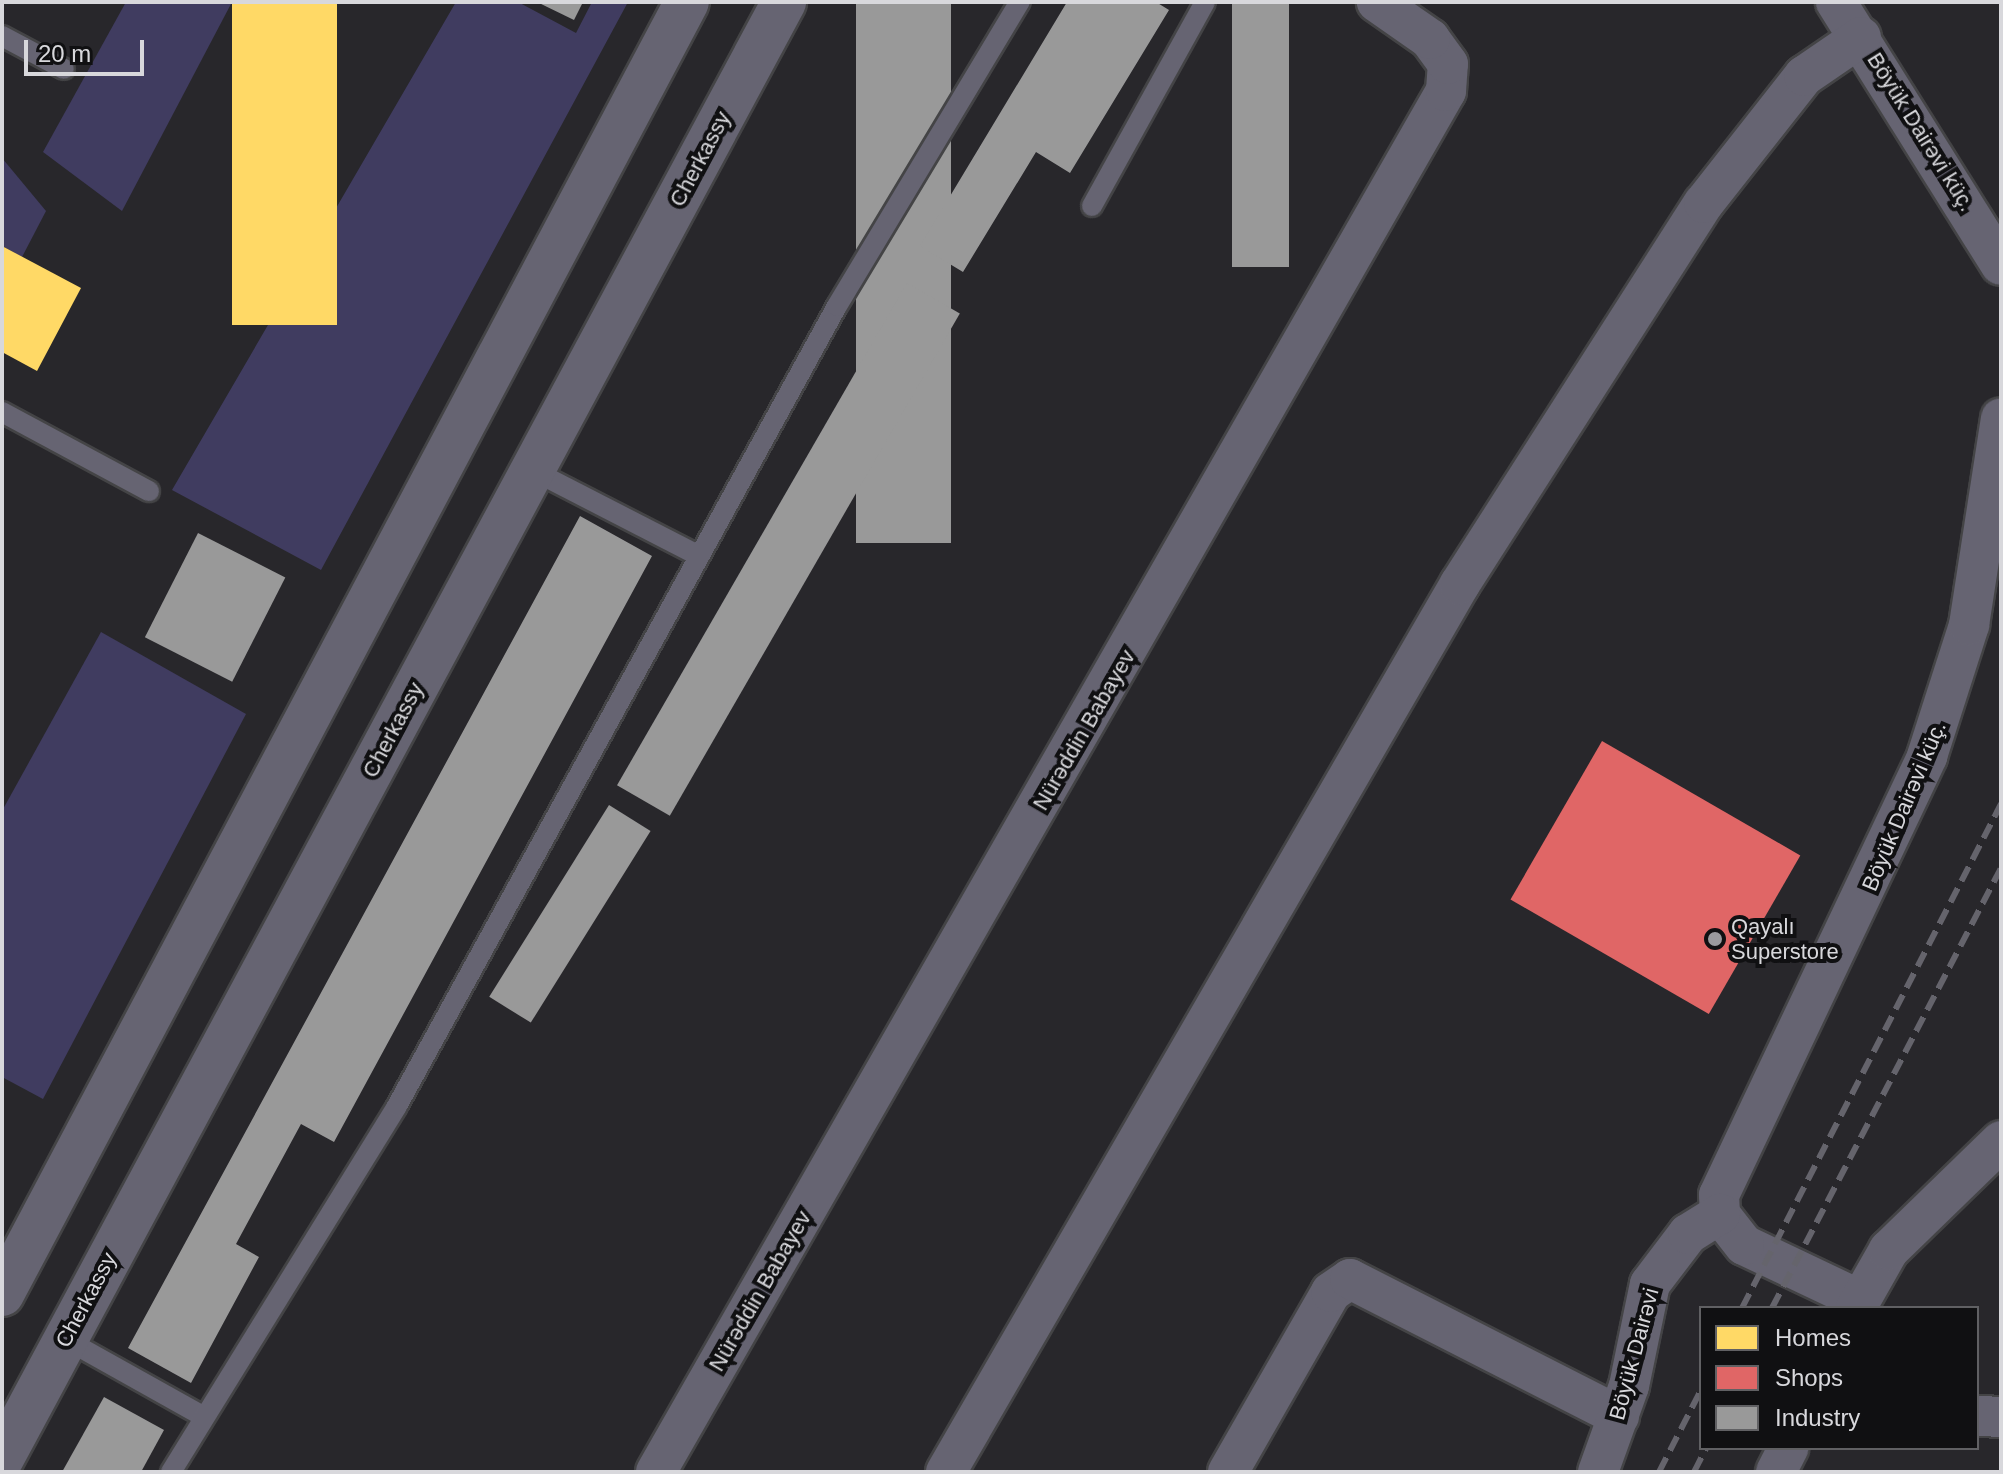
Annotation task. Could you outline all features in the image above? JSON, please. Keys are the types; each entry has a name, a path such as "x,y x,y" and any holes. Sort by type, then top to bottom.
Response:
{"street":[{"path":"2,1294 687,2"},
{"name":"Cherkassy","path":"2,1458 784,2"},
{"name":"Nürəddin Babayev","path":"656,1472 1446,91 1448,64 1430,39 1377,2"},
{"name":"Böyük Dairəvi küç.","path":"1836,2 1861,37 2001,265"},
{"path":"946,1472 1460,584 1704,203 1804,76 1861,37"},
{"name":"Böyük Dairəvi küç.","path":"1720,1214 1724,1172 1878,871 1951,690 1978,581 2001,418"},
{"path":"1720,1214 1744,1245 1858,1304 1928,1205 2001,1141"},
{"name":"Böyük Dairəvi","path":"1598,1472 1619,1416 1650,1284 1688,1234 1720,1214"},
{"path":"1228,1472 1331,1292 1350,1279 1619,1416"},
{"path":"1979,1416 2001,1417"},
{"path":"1776,1472 1787,1450"}],"lane":[{"path":"171,1472 397,1106 837,306 1020,2"},
{"path":"1092,206 1205,2"},
{"path":"2,36 64,69"},
{"path":"2,412 149,491"},
{"path":"532,470 699,556"},
{"path":"65,1339 203,1416"}],"shaded area":[{"path":"126,2 232,2 122,211 43,152"},
{"path":"456,2 518,2 576,33 592,2 628,2 321,570 172,490"},
{"path":"2,158 46,211 22,257 2,246"},
{"path":"101,632 246,714 43,1099 2,1077 2,811"}],"building: Homes":[{"path":"232,2 337,2 337,325 232,325"},
{"path":"2,246 81,288 37,371 2,352"}],"building: Shops":[{"path":"1602,741 1800,856 1709,1014 1510,899"}],"building: Industry":[{"path":"537,2 583,2 574,20"},
{"path":"856,2 951,2 951,543 856,543"},
{"path":"1067,2 1156,2 1169,10 1070,173 1036,152 963,272 920,246"},
{"path":"1232,2 1289,2 1289,267 1232,267"},
{"path":"907,283 960,314 670,816 617,785"},
{"path":"580,516 652,556 334,1142 301,1124 236,1244 259,1257 191,1383 128,1348"},
{"path":"198,533 285,577 232,682 145,637"},
{"path":"609,805 651,831 531,1023 489,997"},
{"path":"104,1397 164,1430 141,1472 62,1472"}],"railway":[{"path":"1743,1306 2001,804"},
{"path":"1773,1306 2001,869"},
{"path":"1659,1472 1699,1394"},
{"path":"1694,1472 1705,1450"}],"place":[{"name":"Qayalı Superstore","path":"1715,939"}]}
